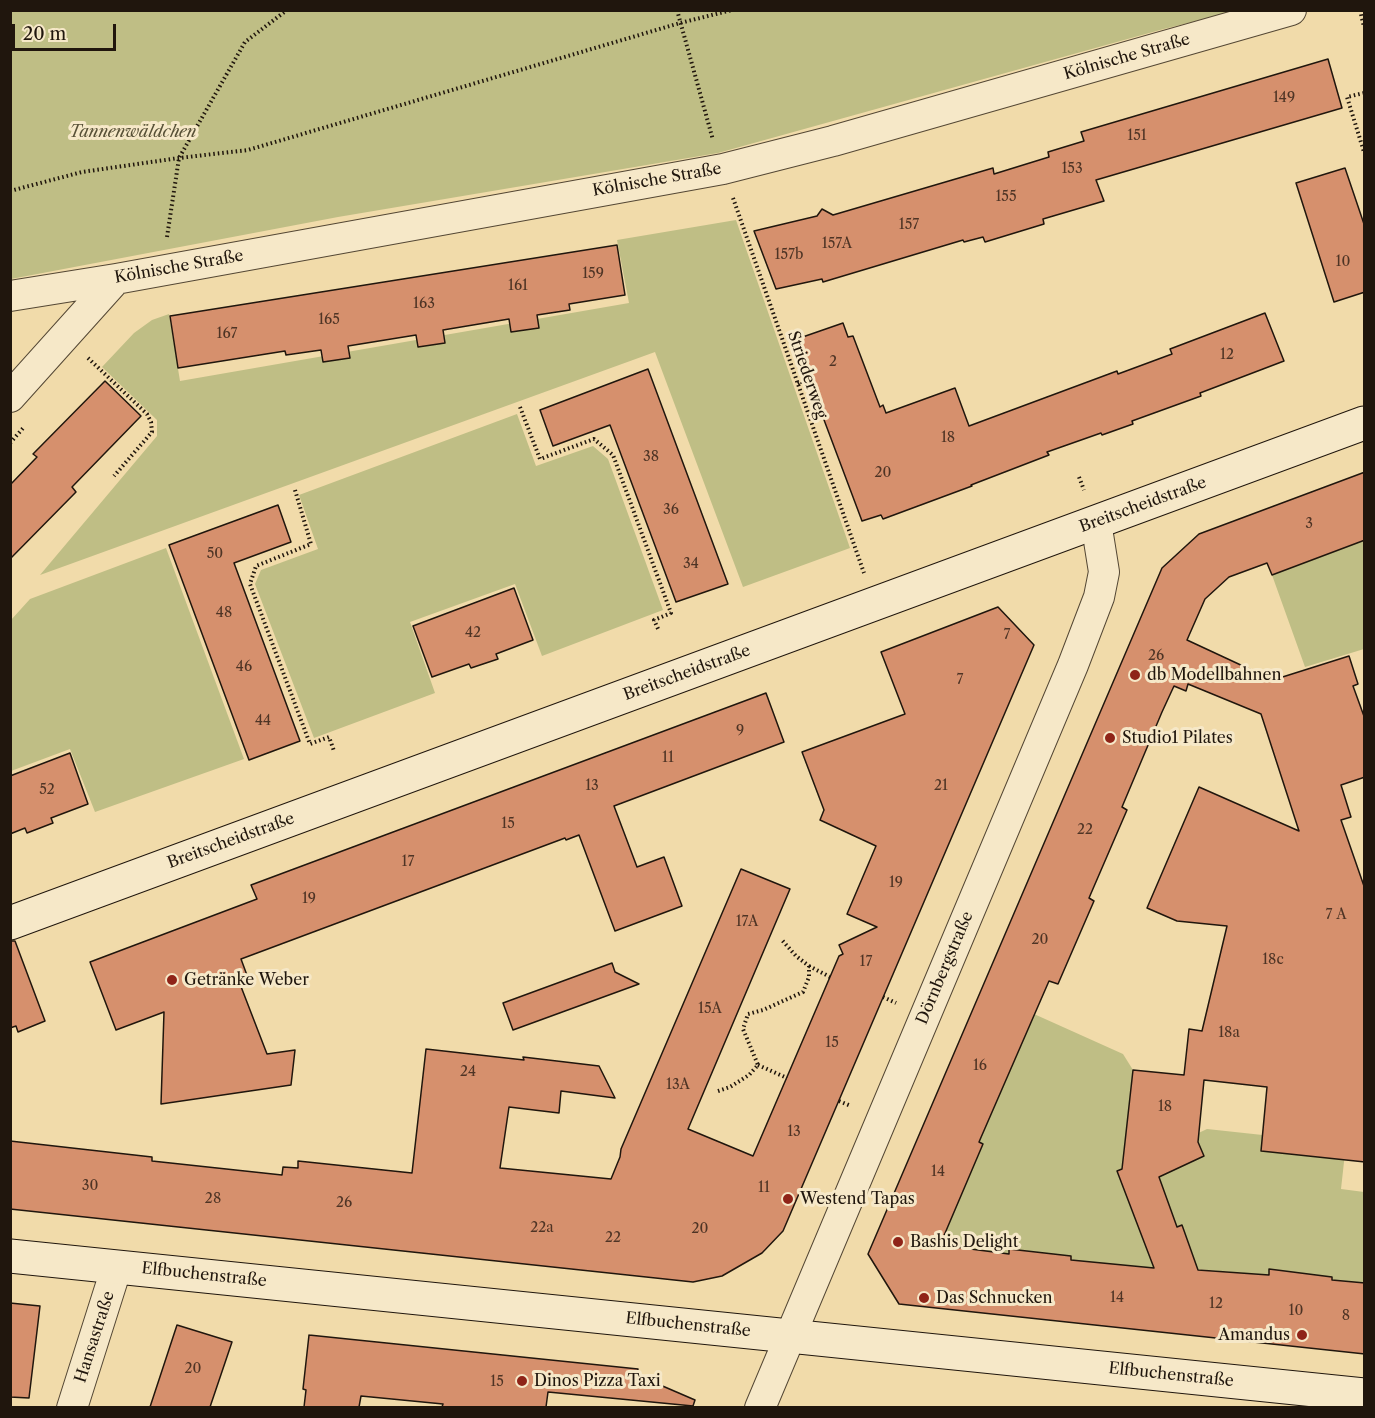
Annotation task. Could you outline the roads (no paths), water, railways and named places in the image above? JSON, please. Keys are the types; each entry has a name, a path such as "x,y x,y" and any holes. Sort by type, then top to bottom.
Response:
{"main road":[{"name":"Breitscheidstraße","path":"10,923 1365,423"},
{"name":"Elfbuchenstraße","path":"10,1256 1365,1395"}],"street":[{"name":"Kölnische Straße","path":"10,296 116,279 723,169 833,141 1291,10"},
{"path":"10,397 116,279"},
{"name":"Dörnbergstraße","path":"760,1407 1073,665 1099,597 1104,572 1096,522"},
{"name":"Hansastraße","path":"72,1407 117,1266"}],"place":[{"name":"db Modellbahnen","path":"1135,675"},
{"name":"Studio1 Pilates","path":"1110,738"},
{"name":"Getränke Weber","path":"172,980"},
{"name":"Westend Tapas","path":"788,1199"},
{"name":"Bashis Delight","path":"898,1242"},
{"name":"Das Schnucken","path":"924,1298"},
{"name":"Amandus","path":"1302,1335"},
{"name":"Dinos Pizza Taxi","path":"522,1381"}],"park label":[{"name":"Tannenwäldchen","path":"133,132"}]}
